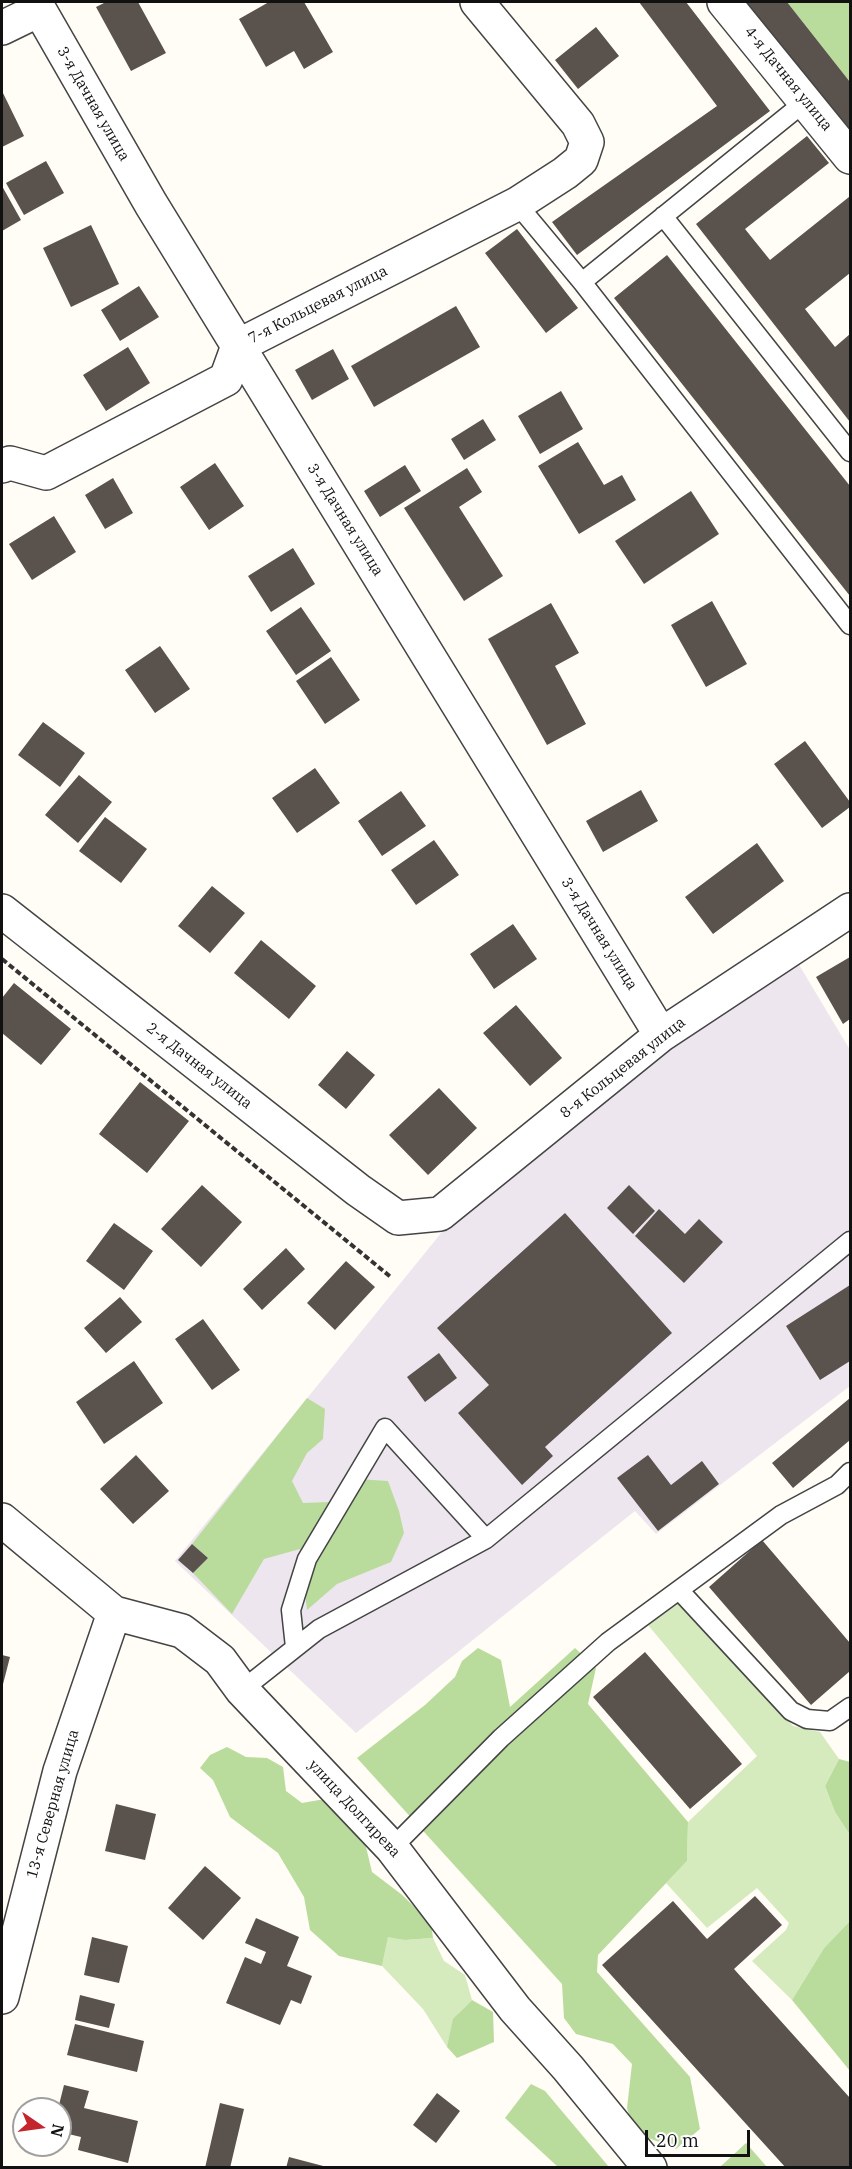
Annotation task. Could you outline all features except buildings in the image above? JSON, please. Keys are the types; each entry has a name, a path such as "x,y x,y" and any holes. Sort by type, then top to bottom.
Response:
{"street":[{"name":"7-я Кольцевая улица","path":"2,466 10,463 46,473 226,379 238,346 517,204 566,173 581,160 587,142 579,124 477,2"},
{"name":"4-я Дачная улица","path":"724,2 850,157"},
{"path":"2,28 37,6"},
{"name":"3-я Дачная улица","path":"37,6 151,204 661,1035"},
{"name":"8-я Кольцевая улица","path":"398,1218 440,1214 661,1035 850,910"},
{"name":"2-я Дачная улица","path":"2,911 358,1190 398,1218"},
{"name":"улица Долгирева","path":"2,1520 114,1614 182,1630 220,1660 242,1690 392,1848 515,2009 568,2068 650,2168"},
{"name":"13-я Северная улица","path":"2,1997 60,1771 114,1614"}],"lane":[{"path":"582,282 806,101"},
{"path":"517,204 582,282 850,625"},
{"path":"663,216 850,452"},
{"path":"242,1690 319,1629 486,1539 850,1241"},
{"path":"295,1647 291,1610 308,1559 385,1428 486,1539"},
{"path":"392,1848 510,1730 608,1642 781,1515 837,1485 850,1472"},
{"path":"679,1590 792,1711 807,1719 830,1721 850,1707"}],"path":[{"path":"2,959 392,1278"}],"shaded area":[{"path":"792,953 850,1050 850,1386 656,1534 635,1511 356,1733 175,1561 446,1227"}],"green space":[{"path":"787,2 850,2 850,82"},
{"path":"307,1398 325,1409 323,1439 307,1453 292,1481 303,1503 329,1502 343,1478 388,1481 404,1533 391,1562 337,1584 307,1610 300,1549 264,1559 232,1614 193,1573 208,1558 192,1544"},
{"path":"679,1603 793,1726 820,1732 839,1759 825,1786 835,1812 850,1835 850,1921 824,1948 792,2000 752,1961 786,1930 789,1923 757,1888 707,1928 666,1883 687,1861 688,1822 757,1756 648,1625"},
{"path":"478,1648 501,1660 510,1707 575,1648 596,1668 588,1704 688,1822 687,1861 598,1955 597,1972 690,2077 700,2129 676,2149 634,2132 627,2108 632,2064 613,2044 576,2034 564,2018 562,1984 357,1758 425,1705 455,1677 462,1661"},
{"path":"227,1747 246,1757 267,1758 283,1767 286,1791 302,1803 333,1800 356,1824 366,1847 372,1872 401,1894 431,1923 433,1938 405,1940 388,1937 382,1966 339,1956 310,1930 304,1897 278,1853 230,1817 213,1780 200,1768 210,1755"},
{"path":"839,1759 850,1762 850,1835 835,1812 825,1786"},
{"path":"850,1921 850,2071 792,2000 824,1948"},
{"path":"388,1936 405,1940 433,1938 444,1961 465,1975 472,2000 459,2013 447,2047 423,2009 382,1966"},
{"path":"472,2000 493,2012 494,2042 457,2058 447,2047 453,2019"},
{"path":"531,2084 545,2091 609,2167 558,2167 505,2118"},
{"path":"746,2143 767,2167 720,2167"}]}
